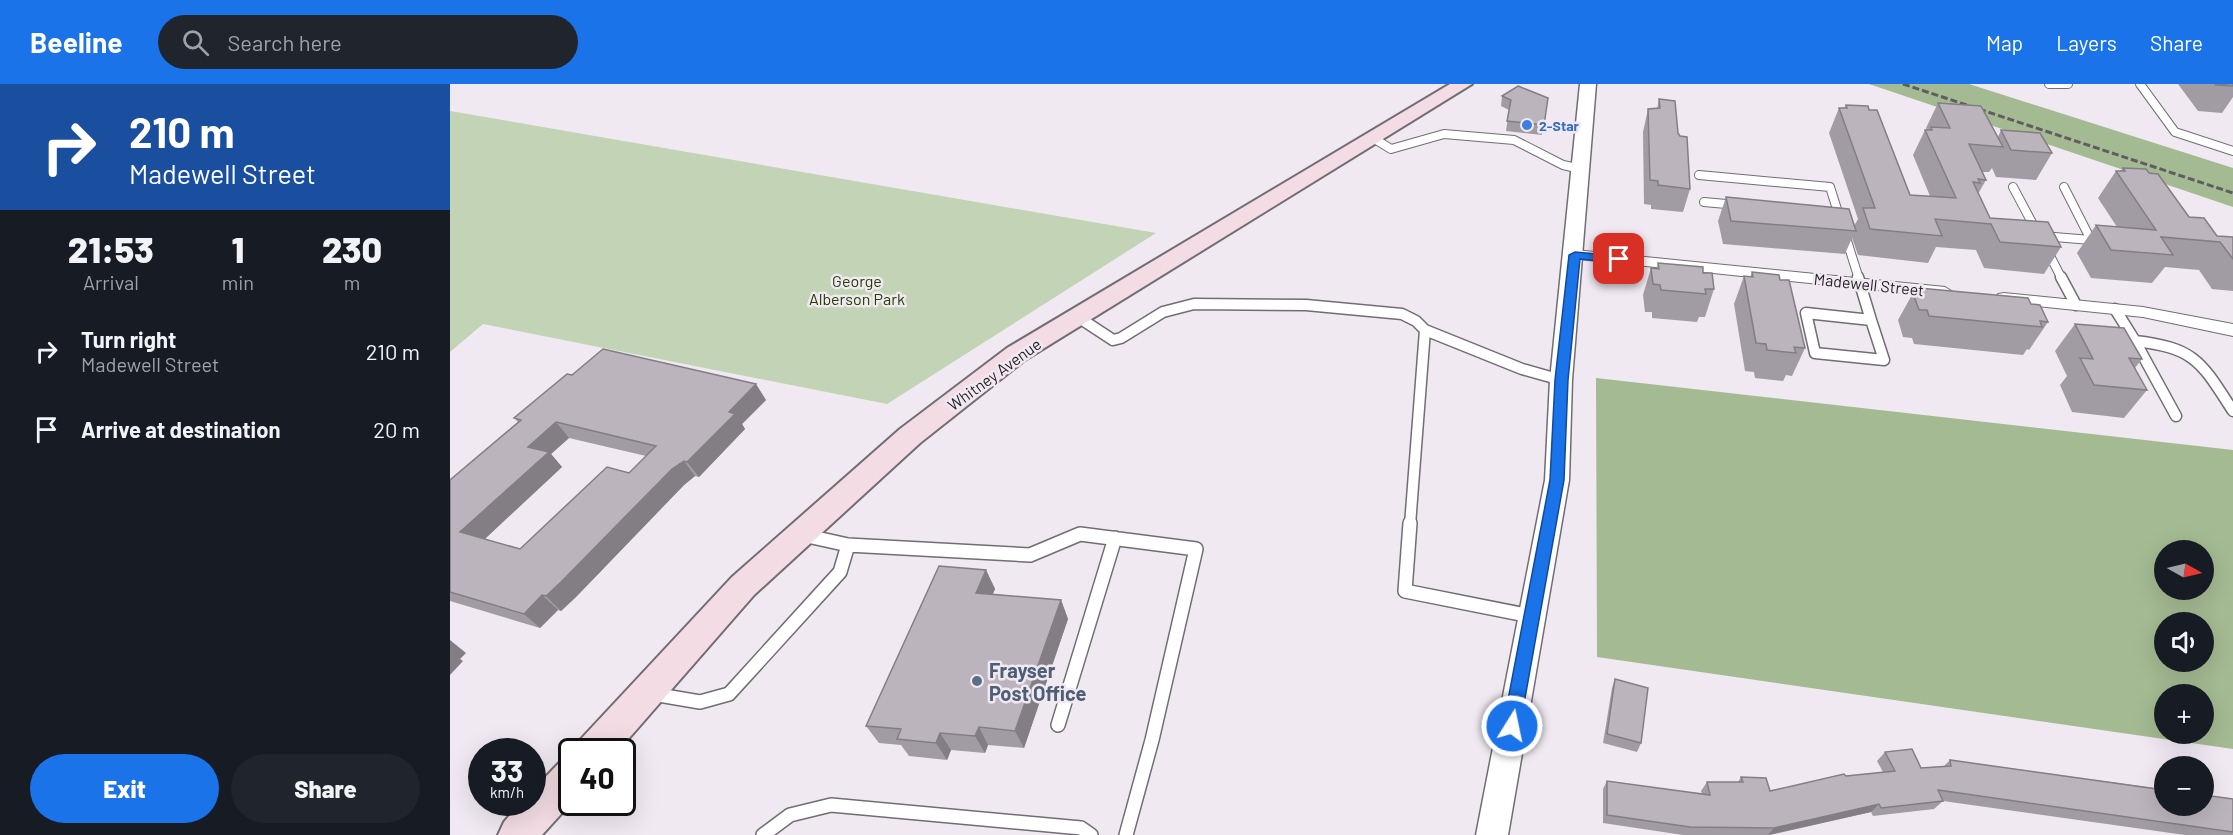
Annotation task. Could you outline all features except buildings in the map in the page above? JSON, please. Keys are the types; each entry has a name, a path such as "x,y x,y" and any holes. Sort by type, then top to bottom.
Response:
{"main road":[{"name":"Whitney Avenue","path":"605,738 743,586 910,436 1016,354 1463,84"},
{"path":"517,835 558,790"}],"street":[{"path":"1492,835 1557,480 1561,380 1575,255 1588,84"},
{"name":"Madewell Street","path":"1575,255 1957,293"},
{"path":"1993,297 2143,312 2233,330"}],"lane":[{"path":"2049,84 2068,84"},
{"path":"2140,84 2175,132 2233,151"},
{"path":"1373,138 1390,149 1408,146 1444,134 1514,140 1563,165 1581,169"},
{"path":"1699,175 1830,187 1862,284 1873,320 1884,360 1815,353 1806,313 1873,320"},
{"path":"2013,187 2076,305"},
{"path":"2039,236 2091,240 2064,187"},
{"path":"1704,202 1749,206"},
{"path":"1827,213 1839,214"},
{"path":"1077,317 1113,340 1121,338 1163,312 1194,304 1306,305 1402,314 1416,321 1425,330 1522,369 1561,380"},
{"path":"2115,309 2176,416"},
{"path":"1425,330 1404,591 1531,616"},
{"path":"2134,341 2170,346 2198,358 2233,411"},
{"path":"800,535 848,545 1030,555 1080,534 1196,549 1152,740 1126,835"},
{"path":"1058,725 1115,538"},
{"path":"646,692 699,705 716,702 729,694 840,572 848,545"},
{"path":"764,835 790,815 831,806 1081,828 1091,835"}],"green space":[{"path":"1869,84 1969,84 2233,168 2233,207"},
{"name":"George Alberson Park","path":"450,111 1156,233 887,404 483,324 450,352"},
{"path":"1596,378 2233,450 2233,749 2198,744 2214,744 2214,684 2154,684 2154,738 1597,657"}],"railway":[{"path":"1903,84 2233,193"}],"place":[{"name":"2-Star","path":"1527,125"},
{"name":"Frayser Post Office","path":"977,681"}],"route":[{"path":"1512,726 1557,480 1561,380 1575,255 1619,259"}]}
